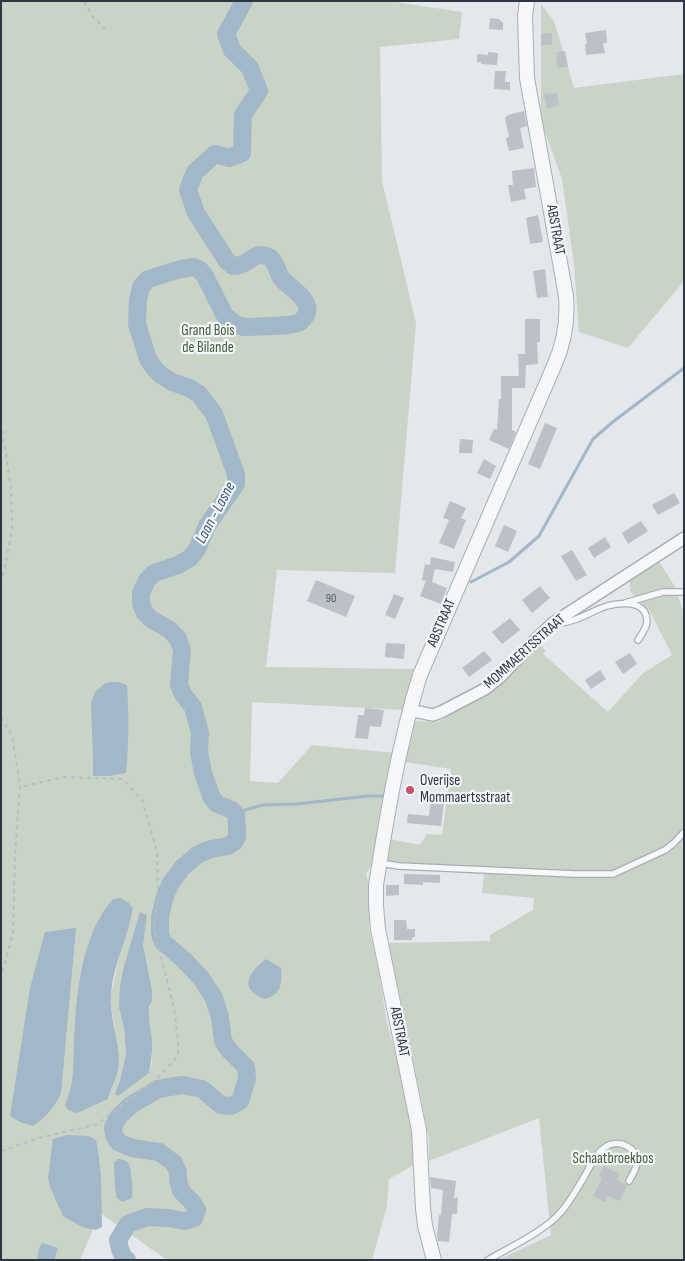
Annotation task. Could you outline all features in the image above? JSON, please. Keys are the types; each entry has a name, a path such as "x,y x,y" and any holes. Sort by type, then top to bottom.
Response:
{"street":[{"name":"ABSTRAAT","path":"434,1260 425,1226 418,1130 378,929 376,885 401,746 420,674 554,366 564,338 567,307 566,296 528,78 525,16 527,1"},
{"name":"MOMMAERTSSTRAAT","path":"409,710 433,714 442,712 485,689 500,677 553,623 684,538"}],"lane":[{"path":"553,623 579,619 607,606 623,604 663,592 684,592"},
{"path":"623,604 639,606 645,612 647,621 638,640"},
{"path":"380,863 399,866 613,874 665,850 684,832"},
{"path":"488,1260 547,1226 569,1202 597,1155 608,1145 616,1143 628,1146 636,1154 637,1163 630,1181"}],"path":[{"path":"84,1 93,17 107,31"},
{"path":"1,422 11,488 12,531 1,585"},
{"path":"1,717 12,736 20,787 15,857 13,933 1,978"},
{"path":"1,1151 39,1138 98,1124 157,1080 178,1056 174,1010 154,930 158,892 157,852 142,800 123,779 63,777 20,787"}],"green space":[{"name":"Grand Bois de Bilande","path":"1,1 389,1 462,12 459,39 380,47 382,181 416,323 395,573 277,570 266,667 416,669 404,710 252,702 250,781 278,783 312,745 396,753 378,854 366,874 369,886 369,927 379,971 386,1019 404,1086 417,1163 389,1179 387,1206 372,1260 167,1260 100,1213 80,1260 1,1260","holes":["113,899 133,909 121,949 111,994 111,1009 115,1027 114,1081 108,1098 65,1105 72,1081 76,1004 82,966 94,929 102,913","140,913 142,943 152,989 149,1015 152,1059 149,1073 115,1094 126,1054 124,1028 119,1008 132,940"]},
{"path":"541,4 554,21 574,88 684,74 684,281 628,348 579,332 574,265 562,179 541,121"},
{"name":"Schaatbroekbos","path":"659,561 675,587 684,614 684,1260 498,1260 551,1235 539,1118 429,1161 429,1139 388,943 490,941 490,935 533,910 534,898 482,893 484,874 387,868 390,839 420,845 427,834 442,835 451,769 405,762 413,723 442,720 495,688 540,644 546,651 543,654 608,712 642,674 672,655 650,612 630,591 630,578"}],"water":[{"path":"110,682 127,685 128,751 126,773 93,776 91,703 95,692 104,684"},
{"path":"120,898 129,903 133,909 112,983 111,994 111,1011 119,1053 119,1067 108,1099 77,1113 68,1110 65,1105 72,1081 76,1004 82,966 87,947 102,913 113,899"},
{"path":"140,912 147,915 143,945 152,989 149,1019 152,1052 149,1073 118,1096 115,1094 126,1054 124,1028 119,1008 120,986"},
{"path":"76,928 61,1094 49,1112 33,1126 20,1122 10,1116 30,988 45,932"},
{"path":"266,959 281,968 281,978 278,991 265,999 256,995 251,990 249,980 255,969"},
{"path":"67,1135 88,1136 95,1139 97,1144 101,1176 102,1227 96,1230 85,1228 63,1216 50,1187 48,1178 53,1139"},
{"path":"118,1159 126,1161 131,1169 132,1198 122,1202 117,1198 115,1189 114,1162"},
{"path":"42,1243 58,1248 54,1260 37,1260"}],"building":[{"path":"490,18 499,19 503,23 503,30 489,29"},
{"path":"606,30 607,43 603,43 605,53 586,55 585,33"},
{"path":"552,33 552,45 541,45 541,34"},
{"path":"565,51 568,67 557,68 556,58 558,58 556,52"},
{"path":"488,52 498,53 497,65 477,62 477,54 488,55"},
{"path":"495,71 506,71 505,82 510,82 510,90 494,89"},
{"path":"557,93 559,105 547,109 544,94"},
{"path":"524,111 527,126 520,128 524,148 509,151 506,138 509,137 505,118 508,115"},
{"path":"534,168 536,187 524,189 526,199 511,202 508,185 513,185 512,171"},
{"path":"538,215 543,242 530,244 526,218"},
{"path":"545,269 548,297 537,298 533,271"},
{"path":"525,319 540,319 540,342 537,342 538,364 526,365 525,388 512,388 512,430 516,432 509,449 489,440 494,429 497,430 499,399 501,399 501,376 519,376 518,354 525,354"},
{"path":"545,423 557,428 540,469 528,464"},
{"path":"460,439 473,440 472,453 459,453"},
{"path":"484,459 496,466 490,479 477,473"},
{"path":"674,493 680,503 658,515 652,505"},
{"path":"450,501 466,508 461,518 466,520 454,549 439,543 449,520 443,518"},
{"path":"641,521 648,531 628,544 622,533"},
{"path":"504,525 517,531 508,552 495,546"},
{"path":"605,537 611,547 594,558 588,548"},
{"path":"572,550 587,575 576,581 561,556"},
{"path":"431,557 455,562 453,572 435,569 432,582 447,588 441,604 420,596 426,581 422,580 425,564 430,565"},
{"path":"316,580 355,596 346,617 307,601"},
{"path":"540,586 550,598 532,613 522,600"},
{"path":"394,594 404,598 395,619 385,615"},
{"path":"510,618 520,630 502,644 492,632"},
{"path":"386,643 405,644 404,659 385,657"},
{"path":"484,651 492,660 469,677 462,668"},
{"path":"630,653 637,664 623,674 615,662"},
{"path":"600,670 606,679 591,689 585,680"},
{"path":"365,708 384,710 381,727 370,726 368,739 355,738 358,715 364,715"},
{"path":"431,800 444,802 441,826 407,823 408,814 429,816"},
{"path":"404,874 440,875 440,883 423,882 423,885 404,884"},
{"path":"386,885 399,885 399,895 386,896"},
{"path":"394,920 406,920 407,929 415,929 415,937 412,937 412,940 394,940"},
{"path":"604,1166 620,1174 617,1180 627,1185 620,1201 608,1196 605,1202 593,1196 602,1178 599,1176"},
{"path":"430,1177 456,1181 454,1199 458,1197 457,1214 452,1214 449,1242 438,1241 439,1215 441,1215 443,1190 431,1188"}],"waterway":[{"name":"Laan - Lasne","path":"127,1260 124,1258 118,1240 128,1224 147,1217 185,1221 194,1218 197,1210 181,1191 178,1172 174,1163 159,1152 132,1148 118,1142 114,1135 113,1127 119,1116 131,1105 158,1089 182,1085 202,1089 221,1105 231,1106 240,1101 247,1079 246,1067 223,1041 220,1017 214,998 201,978 163,942 160,934 160,917 165,896 171,883 182,868 197,855 211,849 228,846 234,842 237,837 237,826 236,815 232,810 217,804 211,796 203,773 199,752 200,733 193,707 179,685 182,650 178,639 170,630 151,619 145,613 141,604 141,593 147,580 154,573 178,565 190,558 197,549 207,526 236,484 236,474 214,414 199,394 172,382 154,368 148,359 137,324 138,300 141,287 148,279 194,267 205,276 225,316 237,325 244,327 280,326 298,323 306,315 307,310 304,299 282,279 270,258 258,255 236,266 227,261 196,213 188,190 195,172 215,154 229,158 242,153 243,115 259,91 250,68 232,50 226,34 244,1"},
{"path":"471,582 509,562 539,536 593,439 684,368"},
{"path":"234,813 263,805 297,804 383,796"}],"place":[{"name":"Overijse Mommaertsstraat","path":"410,790"}]}
